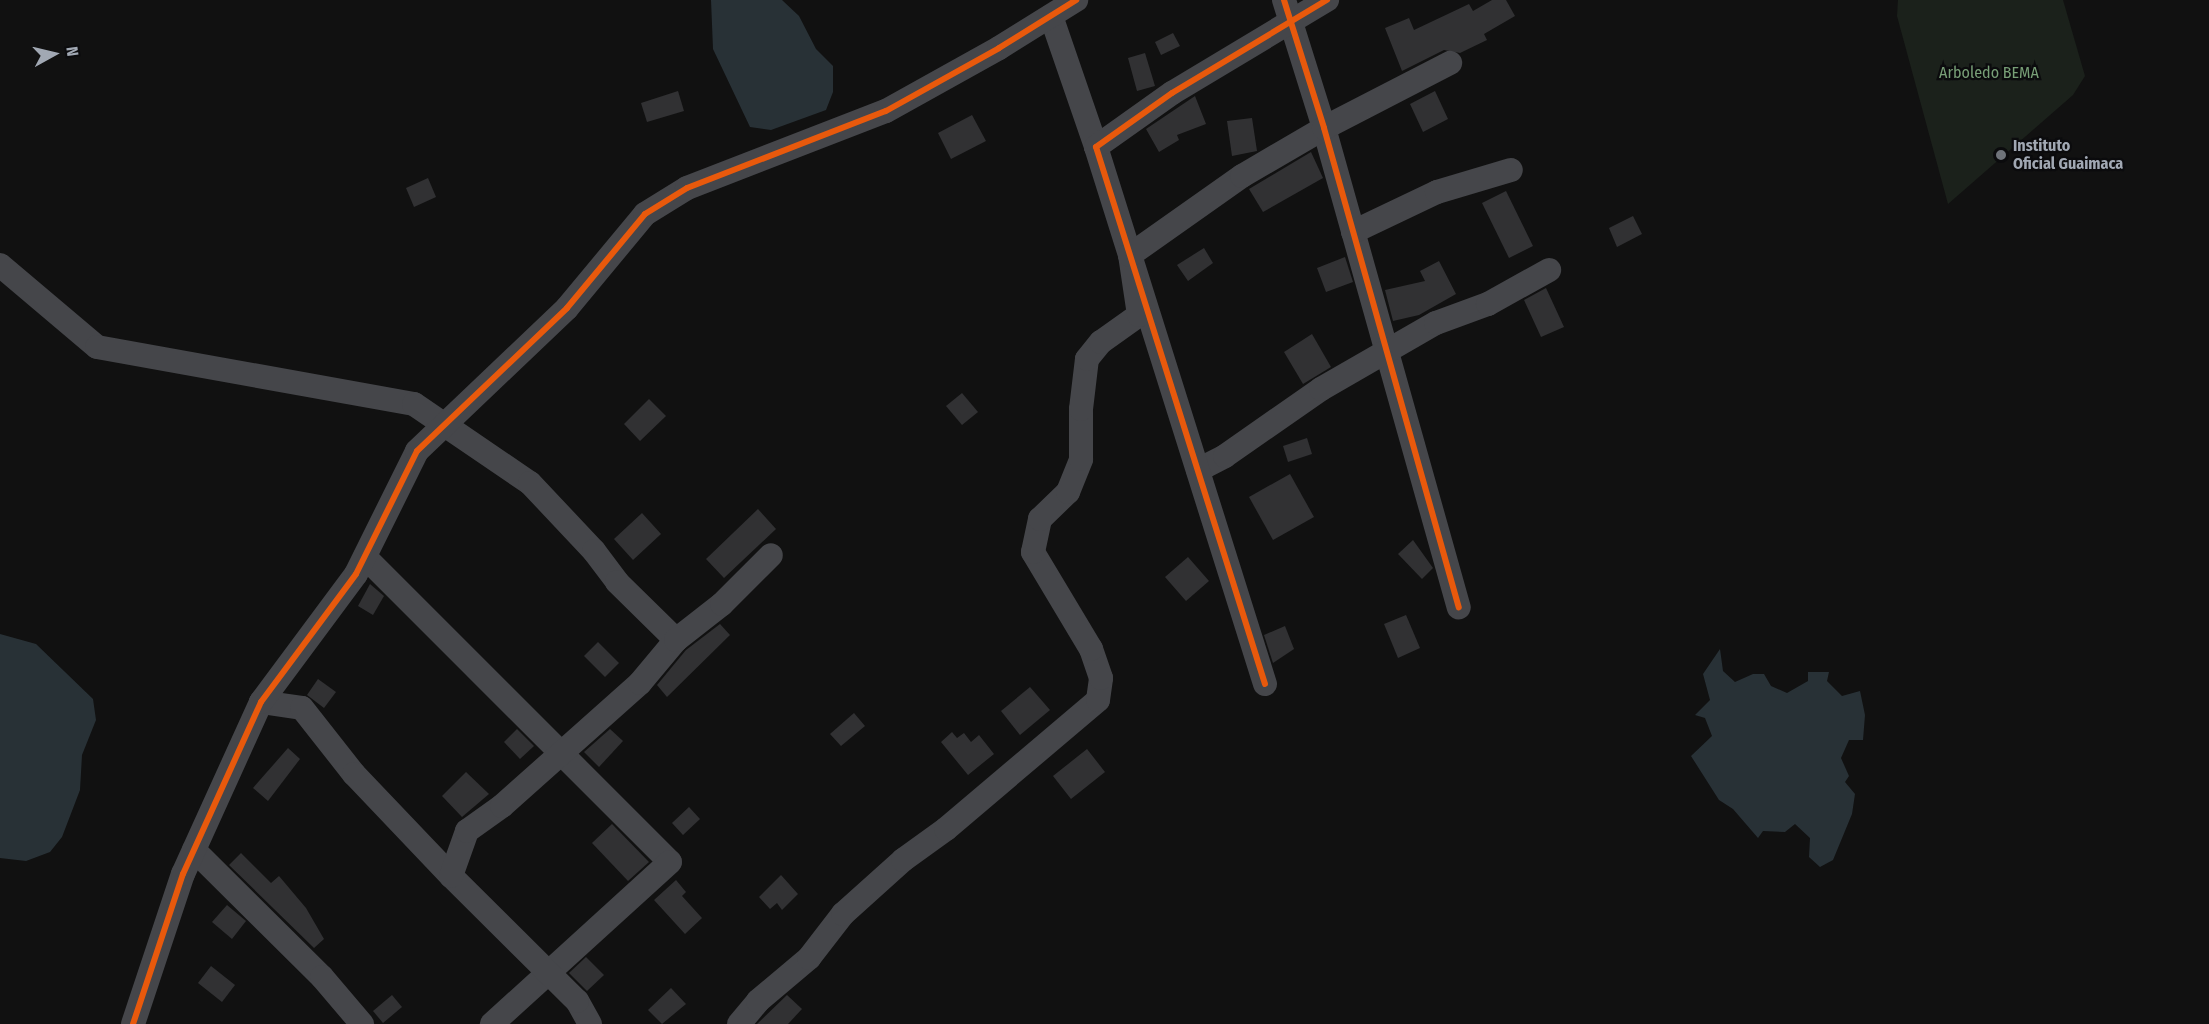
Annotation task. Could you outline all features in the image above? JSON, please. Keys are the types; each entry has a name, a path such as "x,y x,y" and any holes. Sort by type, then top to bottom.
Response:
{"street":[{"path":"133,1024 194,850 261,702 356,574 417,450 567,308 645,214 687,188 886,111 1076,0"},
{"path":"1096,147 1287,10 1327,0"},
{"path":"1287,10 1324,128 1385,352 1459,607"},
{"path":"1051,16 1096,147 1264,684"},
{"path":"1130,255 1242,176 1324,128 1450,63"},
{"path":"1353,231 1437,192 1511,170"},
{"path":"739,1024 758,1001 809,958 843,914 903,860 964,814 1098,700 1101,678 1092,649 1033,552 1040,519 1068,492 1081,459 1087,359 1101,342 1138,315 1130,255"},
{"path":"0,265 97,347 414,404 530,483 594,551 616,582 675,640"},
{"path":"1198,470 1225,456 1321,389 1436,323 1488,304 1550,270"},
{"path":"451,876 467,831 502,806 640,683 675,640 722,604 771,555"},
{"path":"365,557 670,862 492,1024"},
{"path":"261,702 302,708 354,774 546,973 577,1001 590,1024"},
{"path":"194,850 322,977 362,1024"}],"green space":[{"name":"Arboledo BEMA","path":"1898,0 2063,0 2085,76 2073,95 1948,204 1897,16"}],"shaded area":[{"path":"711,0 782,0 799,16 816,49 833,66 833,92 826,110 771,130 750,127 713,49"},
{"path":"0,634 36,644 93,699 96,720 82,755 80,790 62,837 50,852 26,861 0,858"},
{"path":"1720,649 1723,671 1735,682 1753,674 1764,674 1771,686 1787,693 1808,681 1808,672 1829,672 1827,681 1842,696 1860,691 1865,715 1863,740 1849,740 1841,758 1849,776 1845,782 1855,794 1852,814 1833,860 1820,867 1809,857 1810,838 1795,824 1785,832 1763,831 1758,838 1733,809 1719,800 1691,756 1712,736 1705,718 1695,715 1710,700 1703,674"}],"building":[{"path":"1492,0 1506,0 1515,16 1484,34 1487,40 1460,53 1444,50 1402,71 1385,28 1409,18 1414,30 1469,4 1473,11"},
{"path":"1173,33 1180,46 1161,55 1155,42"},
{"path":"1145,53 1155,86 1137,91 1128,58"},
{"path":"678,91 684,111 647,122 641,103"},
{"path":"1435,91 1448,119 1423,132 1410,104"},
{"path":"1195,96 1206,124 1177,135 1179,140 1159,152 1146,129"},
{"path":"972,115 986,141 951,159 938,133"},
{"path":"1252,118 1257,151 1232,156 1227,121"},
{"path":"1311,152 1323,178 1263,212 1249,189"},
{"path":"428,178 436,197 414,207 406,188"},
{"path":"1506,191 1533,246 1509,258 1482,203"},
{"path":"1633,216 1642,234 1617,247 1609,228"},
{"path":"1204,248 1213,263 1188,281 1177,265"},
{"path":"1345,257 1353,282 1326,292 1317,268"},
{"path":"1439,261 1456,294 1419,315 1393,321 1385,290 1425,281 1420,271"},
{"path":"1546,288 1564,327 1541,337 1524,300"},
{"path":"1312,334 1331,367 1303,384 1284,352"},
{"path":"962,393 978,412 962,425 946,406"},
{"path":"649,399 666,416 640,441 624,424"},
{"path":"1307,438 1312,454 1288,462 1283,446"},
{"path":"1290,474 1314,517 1273,540 1249,497"},
{"path":"758,509 776,529 724,578 706,559"},
{"path":"642,513 661,534 633,560 614,539"},
{"path":"1413,540 1433,568 1422,579 1398,554"},
{"path":"1188,557 1209,581 1186,601 1165,577"},
{"path":"370,584 384,596 373,615 358,606"},
{"path":"1406,615 1420,648 1398,658 1384,624"},
{"path":"720,624 730,635 667,697 657,685 686,650"},
{"path":"1285,626 1294,649 1273,663 1264,635"},
{"path":"598,642 619,663 605,677 584,656"},
{"path":"318,679 336,692 324,708 307,695"},
{"path":"1030,687 1050,710 1020,735 1001,711"},
{"path":"854,713 865,726 841,746 830,734"},
{"path":"517,729 534,746 520,759 504,742"},
{"path":"610,729 623,741 599,767 584,752"},
{"path":"952,732 957,738 964,733 971,742 979,735 994,754 968,775 941,742"},
{"path":"288,748 300,759 268,801 253,788"},
{"path":"1087,749 1105,772 1071,799 1053,776"},
{"path":"466,772 489,794 462,817 442,796"},
{"path":"689,807 700,819 683,835 672,823"},
{"path":"612,824 649,862 628,881 592,843"},
{"path":"241,853 271,883 279,876 306,908 324,939 314,948 229,865"},
{"path":"781,875 798,894 782,910 777,903 770,909 759,897"},
{"path":"676,880 686,892 682,896 702,918 685,934 654,900"},
{"path":"227,905 246,921 232,939 212,922"},
{"path":"586,957 604,975 587,991 569,973"},
{"path":"211,966 235,985 222,1002 198,983"},
{"path":"671,988 686,1004 662,1024 648,1010"},
{"path":"392,995 402,1007 383,1023 373,1011"},
{"path":"787,995 802,1009 788,1024 757,1024"}],"cycle path":[{"path":"133,1024 183,874 261,702 356,574 417,451 567,308 645,214 687,188 886,111 999,48 1076,0"},
{"path":"1284,0 1324,128 1459,607"},
{"path":"1265,684 1096,147 1172,93 1327,0"}],"place":[{"name":"Instituto Oficial Guaimaca","path":"2001,155"}]}
